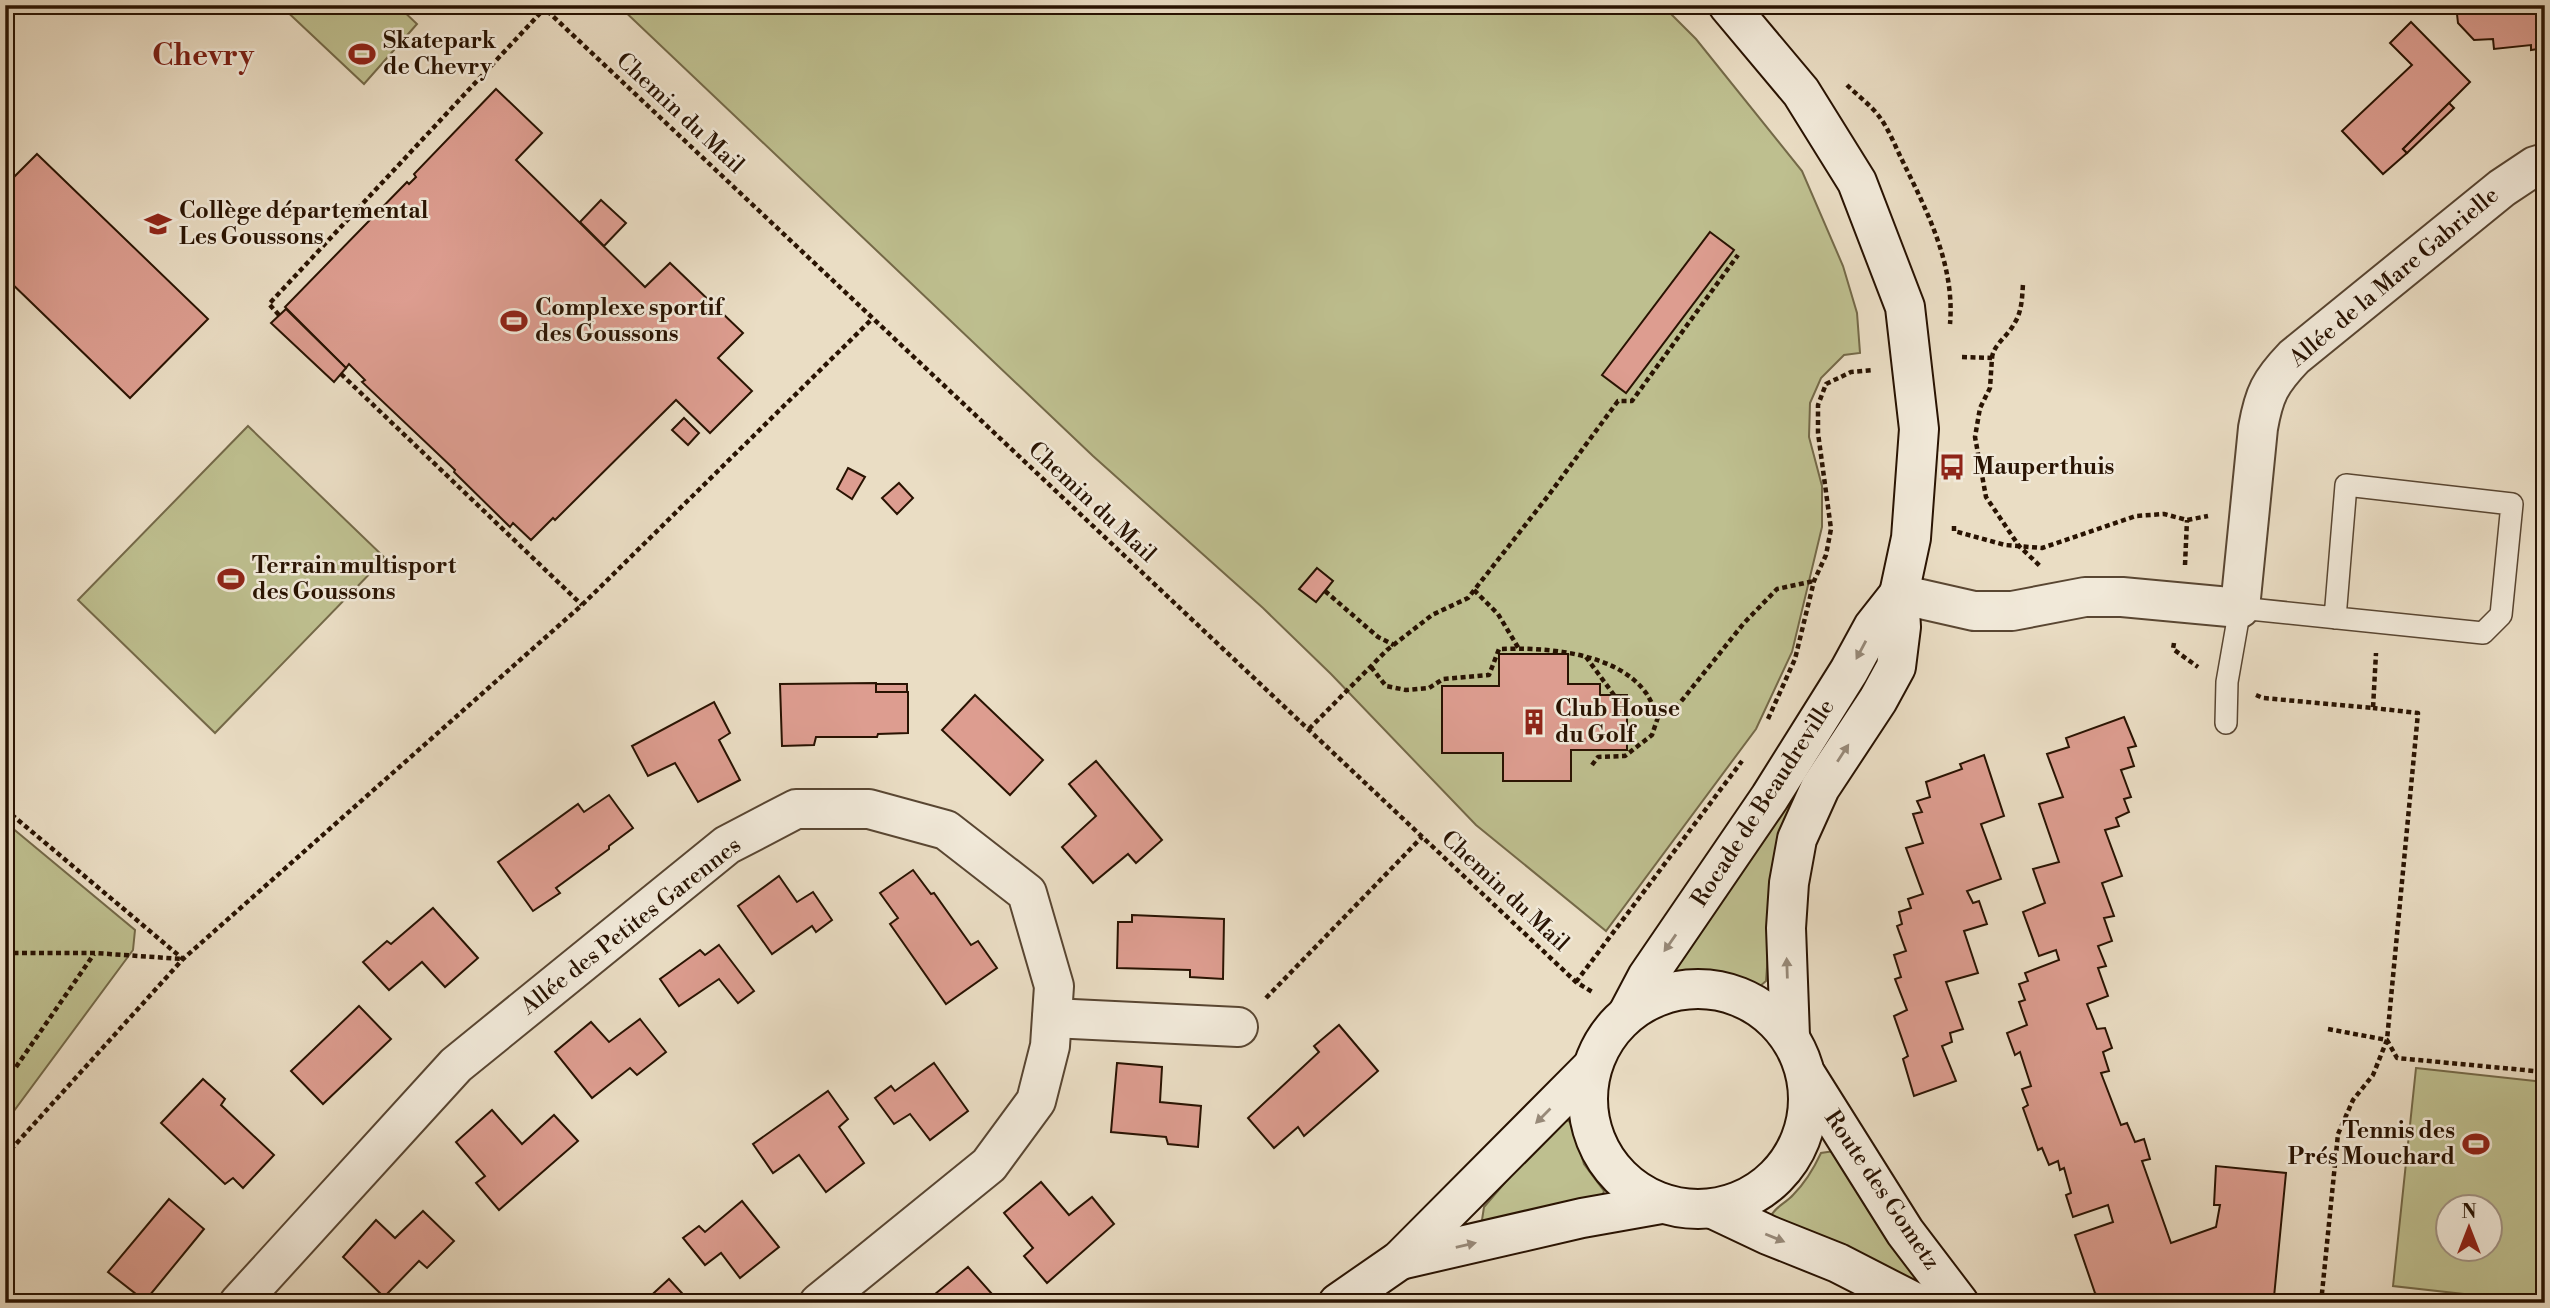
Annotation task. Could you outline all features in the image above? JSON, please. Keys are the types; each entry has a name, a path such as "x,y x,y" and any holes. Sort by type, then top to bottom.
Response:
{"street":[{"name":"Rocade de Beaudreville","path":"1728,5 1801,92 1857,182 1905,307 1919,429 1911,538 1899,594 1901,627 1896,667 1878,701 1820,788 1797,839 1789,883 1786,928 1790,1036"},
{"name":"Allée de la Mare Gabrielle","path":"2241,608 2262,401 2277,375 2294,357 2502,188 2535,166 2545,163"},
{"name":"Rocade de Beaudreville","path":"1628,1013 1647,976 1777,786 1849,671 1873,627 1899,594"},
{"path":"1899,594 1974,611 2012,611 2085,597 2122,597 2241,608"},
{"name":"Allée des Petites Garennes","path":"239,1303 456,1065 727,845 796,809 869,809 946,830 1027,893 1055,986 1052,1018 1049,1046 1036,1101 989,1165 819,1303"},
{"path":"1695,988 1732,993 1764,1010 1790,1036 1801,1055 1807,1076 1810,1107 1803,1136 1789,1163 1768,1186 1742,1201 1713,1209 1686,1209 1661,1204 1631,1188 1608,1164 1593,1134 1587,1101 1591,1068 1605,1038 1628,1013 1659,996 1695,988"},
{"path":"1052,1018 1238,1027"},
{"path":"1338,1303 1400,1260 1591,1068"},
{"name":"Route des Gometz","path":"1807,1076 1905,1232 1959,1303"},
{"path":"1400,1260 1582,1218 1661,1204"},
{"name":"Route des Gometz","path":"1713,1209 1838,1263 1916,1303"}],"lane":[{"path":"2226,723 2228,682 2241,608 2335,618 2483,633 2501,615 2512,503 2346,485 2335,618"}],"path":[{"path":"279,315 269,304 543,7"},
{"name":"Chemin du Mail","path":"543,7 1576,982 1628,1013"},
{"path":"1308,730 1394,645 1432,615 1468,598 1618,401 1632,401 1738,255"},
{"path":"2023,284 2022,306 2016,323 1993,351 1990,388 1980,408 1975,437 1986,498 2019,546 2042,548 2136,516 2164,514 2187,520 2252,508"},
{"path":"5,1156 183,959 582,605 873,319"},
{"path":"1962,357 1992,358"},
{"path":"1651,359 1658,364"},
{"path":"1766,725 1795,659 1814,581 1826,555 1830,529 1818,432 1818,405 1826,384 1851,372 1878,369"},
{"path":"341,374 582,605"},
{"path":"1658,717 1675,709 1710,662 1777,589 1814,581"},
{"path":"1474,590 1498,614 1519,649"},
{"path":"1325,591 1378,637 1394,645"},
{"path":"1371,667 1386,686 1406,690 1429,688 1443,679 1489,676 1499,649 1576,652 1586,656 1628,675 1646,692 1658,717 1652,735 1625,756 1598,757 1592,765"},
{"path":"1586,656 1614,695"},
{"path":"2321,1303 2338,1134 2353,1100 2373,1075 2388,1040 2418,713 2373,708"},
{"path":"1576,982 1745,757"},
{"path":"5,808 183,959"},
{"path":"1238,1027 1422,837"},
{"path":"5,953 95,953 183,959"},
{"path":"16,1067 95,953"},
{"path":"2328,1029 2388,1040"},
{"path":"2388,1040 2397,1058 2545,1072"}],"green space":[{"name":"Skatepark de Chevry","path":"280,5 397,5 417,24 364,84"},
{"path":"618,5 1662,5 1696,39 1802,171 1843,266 1857,313 1860,353 1844,355 1821,378 1810,403 1809,437 1822,486 1822,527 1792,652 1756,729 1606,931 1476,825 1331,674 1263,608 1093,456"},
{"name":"Terrain multisport des Goussons","path":"248,426 385,558 215,733 78,600"},
{"path":"1892,633 1774,870 1766,981 1759,987 1715,975 1680,976 1674,972"},
{"path":"5,822 135,930 133,950 5,1123"},
{"name":"Tennis des Prés Mouchard","path":"2416,1068 2545,1082 2545,1303 2393,1286"},
{"path":"1566,1119 1572,1124 1584,1164 1604,1191 1601,1199 1486,1222 1482,1220 1484,1207 1559,1120"},
{"path":"1834,1151 1934,1291 1770,1218 1801,1185 1821,1153"}],"building":[{"path":"2456,5 2545,5 2545,40 2537,41 2538,49 2531,50 2531,45 2494,49 2493,39 2474,40 2458,23"},
{"path":"2411,22 2470,82 2403,149 2407,153 2383,174 2342,131 2412,65 2390,43"},
{"name":"Complexe sportif des Goussons","path":"496,89 542,133 516,160 645,287 670,263 743,333 718,358 752,391 710,433 676,400 555,520 553,518 531,540 513,523 510,527 454,472 455,470 362,382 365,380 349,364 346,368 285,307 407,182 409,184 416,177 414,174"},
{"path":"2449,103 2454,108 2407,153 2403,149"},
{"path":"37,154 208,319 130,398 5,277 5,186"},
{"path":"601,200 626,223 604,246 580,222"},
{"path":"1710,232 1734,250 1626,393 1602,375"},
{"path":"286,309 346,368 334,382 271,323"},
{"path":"684,418 699,433 688,445 672,430"},
{"path":"848,468 865,477 852,499 837,489"},
{"path":"899,483 913,498 897,514 882,498"},
{"path":"1317,568 1333,581 1316,602 1299,589"},
{"name":"Club House du Golf","path":"1499,654 1568,654 1568,684 1600,684 1600,695 1627,695 1627,750 1571,750 1571,781 1503,781 1503,753 1442,753 1442,686 1499,686"},
{"path":"876,683 876,692 908,692 908,733 878,734 877,737 816,737 814,745 782,746 780,684"},
{"path":"876,684 907,684 907,692 876,692"},
{"path":"975,695 1043,760 1010,795 942,730"},
{"path":"714,702 730,733 719,740 740,780 698,802 675,763 648,776 632,746"},
{"path":"2124,717 2136,746 2128,748 2134,766 2121,770 2131,797 2124,799 2129,812 2116,818 2119,826 2105,830 2122,876 2102,883 2114,916 2104,918 2112,941 2098,946 2106,966 2098,968 2108,996 2087,1004 2097,1029 2105,1028 2112,1048 2103,1052 2109,1071 2101,1073 2121,1125 2127,1123 2135,1142 2144,1139 2150,1159 2142,1161 2171,1243 2216,1227 2220,1205 2214,1205 2216,1166 2286,1173 2274,1297 2259,1303 2111,1303 2095,1293 2075,1235 2113,1222 2108,1205 2073,1217 2066,1195 2071,1193 2064,1168 2060,1170 2058,1161 2049,1165 2042,1148 2038,1150 2023,1108 2028,1105 2022,1089 2031,1086 2020,1052 2015,1055 2007,1033 2027,1025 2019,1002 2025,1000 2019,984 2028,981 2025,973 2059,960 2056,950 2039,956 2023,912 2045,903 2033,869 2059,862 2039,804 2063,797 2047,754 2069,747 2066,738"},
{"path":"1984,755 2004,816 1981,824 2001,879 1967,891 1973,903 1979,901 1987,924 1964,931 1978,973 1946,982 1963,1029 1950,1033 1952,1042 1942,1046 1956,1081 1914,1096 1903,1059 1908,1056 1894,1016 1907,1010 1895,979 1901,977 1894,955 1906,951 1897,926 1902,924 1899,912 1911,908 1908,899 1923,894 1906,848 1923,843 1913,814 1922,812 1917,801 1930,797 1926,782 1962,769 1960,764"},
{"path":"1096,761 1162,840 1136,863 1128,854 1093,883 1062,847 1096,816 1069,784"},
{"path":"609,795 633,828 556,888 560,893 533,911 498,862 578,804 584,812"},
{"path":"913,870 931,894 934,893 971,945 978,941 997,968 946,1004 890,924 898,918 880,893"},
{"path":"779,876 797,902 813,892 832,920 816,932 812,926 772,954 738,906"},
{"path":"433,908 478,958 445,987 422,962 389,990 363,962 387,941 391,944"},
{"path":"1132,915 1224,919 1223,979 1190,977 1190,970 1117,968 1118,922 1132,922"},
{"path":"719,945 754,991 738,1003 719,979 679,1006 660,979 700,950 705,955"},
{"path":"359,1006 391,1039 323,1104 291,1071"},
{"path":"640,1019 666,1052 637,1075 630,1068 592,1098 555,1052 591,1022 609,1042"},
{"path":"1339,1025 1378,1071 1304,1136 1298,1127 1274,1148 1248,1118 1319,1052 1314,1046"},
{"path":"934,1063 968,1111 930,1140 910,1114 894,1124 875,1098 891,1086 895,1091"},
{"path":"1117,1063 1162,1067 1160,1102 1201,1106 1198,1147 1168,1144 1166,1137 1111,1132"},
{"path":"203,1079 225,1099 221,1105 274,1155 243,1188 233,1178 225,1184 161,1123"},
{"path":"828,1091 848,1119 839,1127 864,1163 826,1192 799,1155 773,1173 753,1144"},
{"path":"492,1110 522,1144 554,1115 578,1141 499,1210 476,1183 485,1176 456,1142"},
{"path":"1041,1182 1069,1215 1092,1197 1114,1224 1047,1283 1024,1256 1033,1248 1004,1213"},
{"path":"169,1199 204,1229 145,1301 108,1272"},
{"path":"742,1201 779,1247 740,1278 721,1253 705,1265 683,1238 699,1226 705,1232"},
{"path":"423,1211 454,1241 427,1268 419,1261 384,1297 343,1257 376,1220 395,1238"},
{"path":"968,1267 1000,1303 916,1303 925,1295 929,1299"},
{"path":"669,1279 691,1303 643,1303"}],"place":[{"name":"Skatepark de Chevry","path":"362,54"},
{"name":"Collège départemental Les Goussons","path":"158,224"},
{"name":"Complexe sportif des Goussons","path":"514,321"},
{"name":"Mauperthuis","path":"1952,467"},
{"name":"Terrain multisport des Goussons","path":"231,579"},
{"name":"Club House du Golf","path":"1534,722"},
{"name":"Tennis des Prés Mouchard","path":"2476,1144"}],"district":[{"name":"Chevry","path":"203,56"}]}
